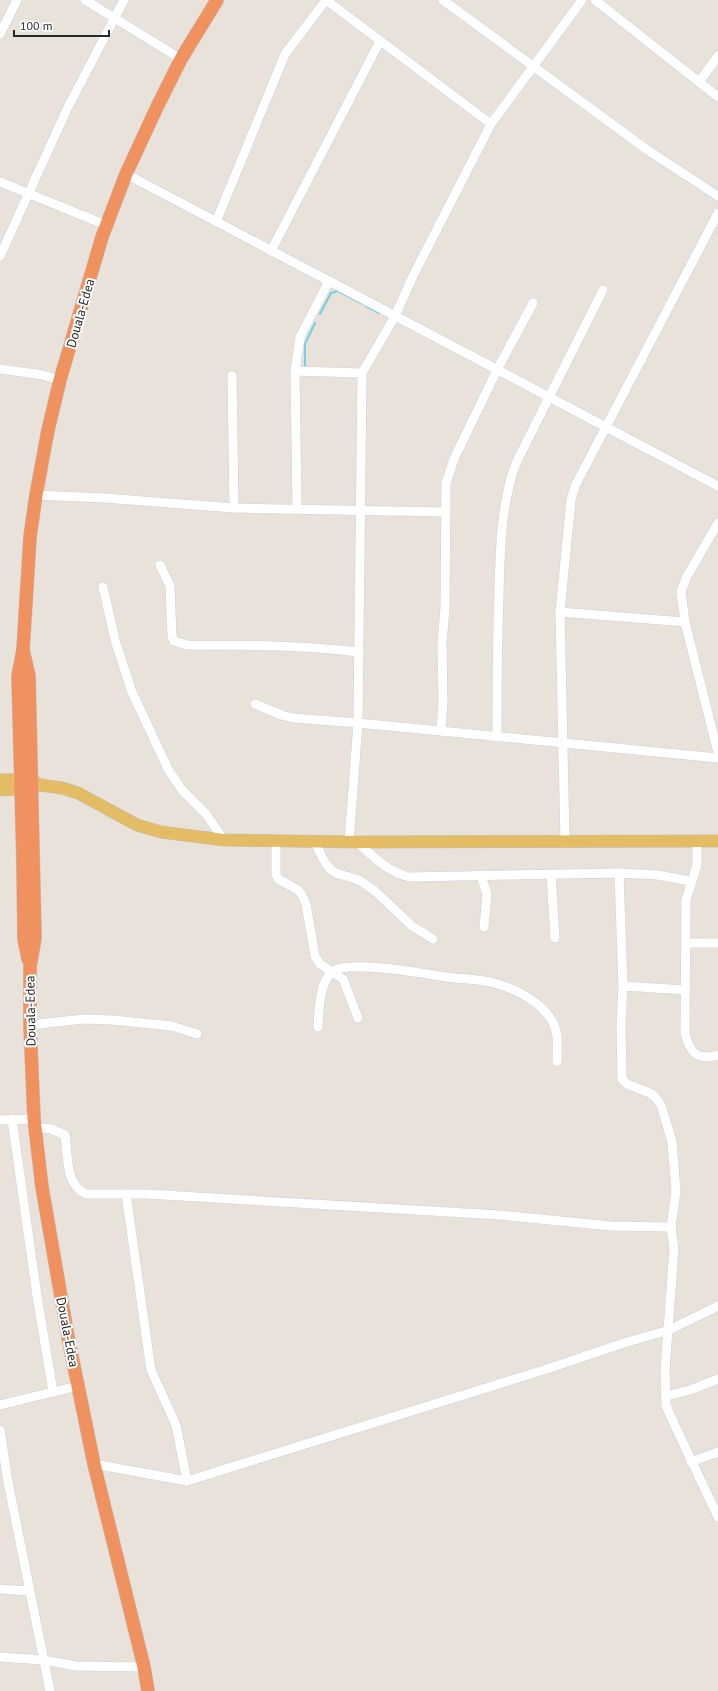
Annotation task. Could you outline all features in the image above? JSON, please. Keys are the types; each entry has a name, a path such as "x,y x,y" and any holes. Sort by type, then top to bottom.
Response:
{"highway":[{"name":"Douala-Edea","path":"148,1691 144,1667 94,1464 78,1386 55,1265 34,1123 30,1024 30,967 34,938 28,784 29,676 23,650 30,537 48,430 60,380 106,225 126,174 182,59 217,0"}],"main road":[{"path":"0,780 62,788 78,793 136,825 161,832 224,840 276,842 718,841"},
{"path":"0,790 28,784"}],"street":[{"path":"0,34 17,0"},
{"path":"84,0 182,59"},
{"path":"0,256 68,107 124,0"},
{"path":"216,222 285,54 326,0 491,124"},
{"path":"443,0 646,149 718,196"},
{"path":"582,0 491,124 413,276 395,316 362,373 358,723 353,842 395,874 409,877 619,873 657,875 691,881"},
{"path":"595,0 718,96"},
{"path":"271,251 380,41"},
{"path":"699,82 718,56"},
{"path":"126,174 718,486"},
{"path":"0,182 106,225"},
{"path":"565,841 560,612 571,500 575,486 718,213"},
{"path":"296,508 295,371 300,337 329,281"},
{"path":"497,737 496,666 499,572 504,506 509,480 516,463 603,290"},
{"path":"441,731 443,702 442,643 445,608 446,483 449,471 497,370 534,303"},
{"path":"0,369 43,375 60,380"},
{"path":"295,371 362,373"},
{"path":"232,376 234,508"},
{"path":"36,495 104,498 234,508 446,512"},
{"path":"718,523 682,586 681,592 685,622 718,753"},
{"path":"160,565 170,586 172,636 174,641 178,644 320,647 359,652"},
{"path":"103,587 115,640 132,692 168,769 182,790 206,814 224,840"},
{"path":"560,612 685,622"},
{"path":"255,704 281,715 293,718 563,742 718,758"},
{"path":"697,841 697,865 686,900 685,1033 688,1046 698,1056 704,1058 718,1055"},
{"path":"276,842 276,874 278,880 298,890 302,895 306,904 315,956 320,964 343,979 358,1018"},
{"path":"315,842 323,859 330,869 336,874 359,880 375,891 412,926 433,939"},
{"path":"619,873 623,986 621,1025 622,1079 626,1084 652,1094 661,1104 672,1142 676,1179 676,1191 671,1228 674,1249 665,1370 666,1404 691,1462 718,1517"},
{"path":"551,874 556,938"},
{"path":"481,876 487,894 484,927"},
{"path":"686,943 718,943"},
{"path":"318,1027 320,998 324,984 332,971 356,967 398,969 422,974 494,983 519,992 548,1014 556,1025 557,1061"},
{"path":"623,986 686,990"},
{"path":"30,1024 83,1019 112,1020 172,1026 197,1034"},
{"path":"0,1120 12,1119 34,1123 66,1135 71,1177 75,1187 86,1194 147,1194 499,1215 611,1226 671,1228"},
{"path":"12,1119 37,1296 54,1392"},
{"path":"126,1194 151,1370 176,1425 187,1481"},
{"path":"94,1464 187,1481 540,1371 624,1342 669,1330 718,1306"},
{"path":"666,1396 690,1390 718,1379"},
{"path":"0,1405 78,1386"},
{"path":"0,1430 8,1482 50,1691"},
{"path":"691,1462 718,1452"},
{"path":"0,1589 29,1591"},
{"path":"0,1657 43,1660 76,1666 144,1667"}],"waterway":[{"path":"320,314 331,293 338,291 363,304"},
{"path":"366,306 379,313"},
{"path":"305,366 305,344 315,323"}]}
